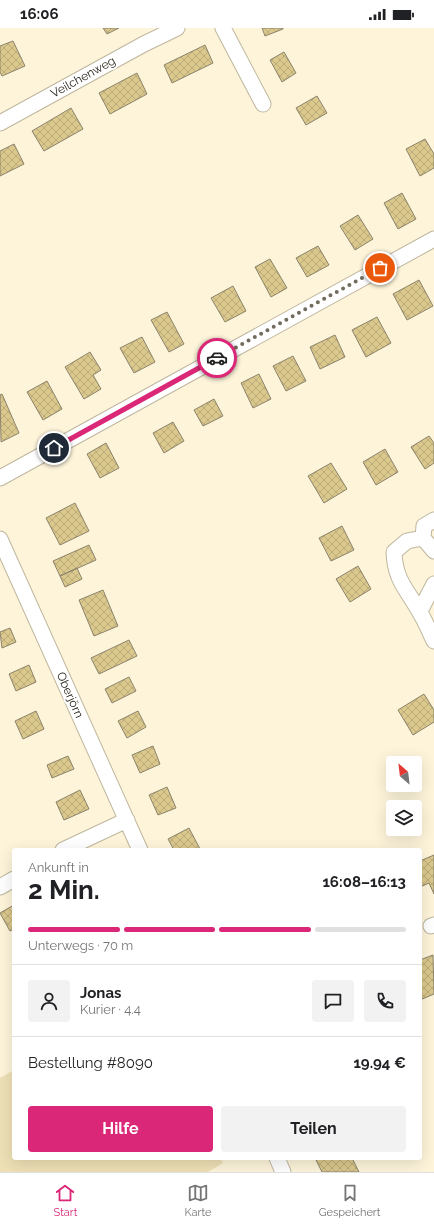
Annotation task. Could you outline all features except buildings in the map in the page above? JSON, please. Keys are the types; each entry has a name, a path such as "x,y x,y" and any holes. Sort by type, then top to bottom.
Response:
{"street":[{"path":"224,28 263,104"},
{"name":"Veilchenweg","path":"0,123 169,29"},
{"path":"0,478 434,239"},
{"path":"434,520 424,526 423,538 434,551"},
{"path":"423,538 408,541 394,552 395,568 420,611 434,641"},
{"name":"Oberjörn","path":"0,539 139,848"},
{"path":"420,611 434,584"},
{"path":"67,848 127,820"},
{"path":"0,887 12,880"},
{"path":"278,1160 283,1172"}],"shaded area":[{"path":"12,1071 12,1160 221,1160 223,1163 208,1172 0,1172 0,1078"}],"way so far":[{"path":"217,358 380,268"}],"route":[{"path":"54,448 217,358"}]}
